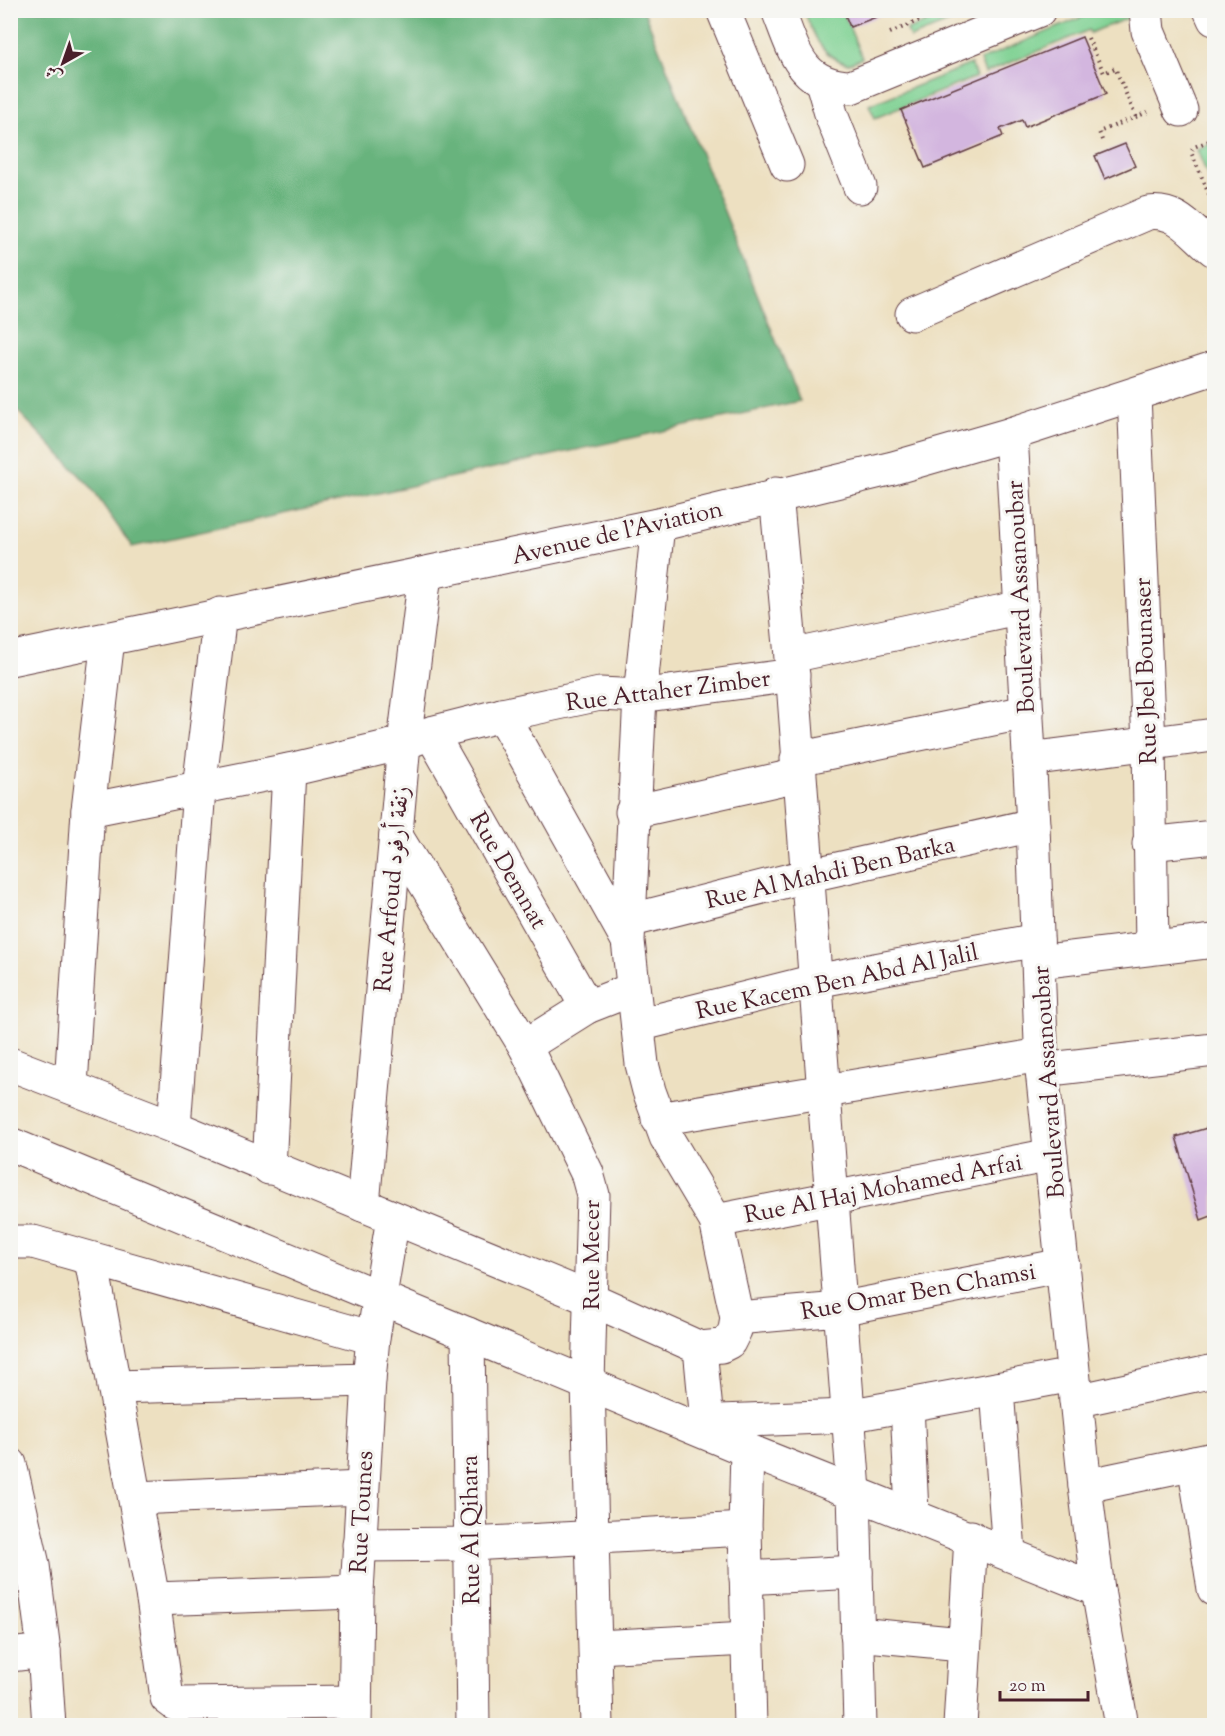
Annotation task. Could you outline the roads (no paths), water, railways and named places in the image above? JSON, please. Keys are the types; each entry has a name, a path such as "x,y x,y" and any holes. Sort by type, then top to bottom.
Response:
{"street":[{"path":"723,10 787,165"},
{"path":"778,10 800,63 809,74 822,82 850,87 1039,10"},
{"path":"1146,10 1148,31 1179,105"},
{"path":"1210,10 1215,20"},
{"path":"822,82 832,117 860,187"},
{"path":"912,314 1148,213 1161,211 1174,215 1215,250"},
{"name":"Avenue de l'Aviation","path":"10,659 658,525 776,494 893,468 1011,434 1215,368"},
{"name":"Rue Jbel Bounaser","path":"1134,395 1149,744 1152,947"},
{"name":"Boulevard Assanoubar","path":"1011,434 1033,825 1042,1062 1084,1486 1098,1590 1122,1725"},
{"path":"776,494 792,666 830,1198 854,1491 860,1725"},
{"path":"10,1064 174,1127 591,1299 700,1348 721,1346 729,1342 735,1330 737,1318 716,1221 676,1156 658,1119 642,1064 633,989 628,931 632,812 640,696 658,525"},
{"name":"Rue Arfoud زنقة أرفود","path":"363,1205 396,836 418,738 425,574"},
{"name":"Rue Attaher Zimber","path":"88,810 289,770 502,715 600,694 640,696 792,666 1022,607"},
{"path":"174,1127 199,789 220,614"},
{"path":"71,1086 88,810 108,639"},
{"path":"632,812 798,767 1027,712"},
{"path":"502,715 628,931"},
{"path":"1029,759 1215,735"},
{"name":"Rue Demnat","path":"418,738 587,1006"},
{"path":"269,1168 289,770"},
{"name":"Rue Al Mahdi Ben Barka","path":"628,931 806,876 1033,825"},
{"name":"Rue Mecer","path":"396,836 525,1046 587,1173 593,1195 588,1383 597,1647 597,1725"},
{"path":"1149,844 1215,837"},
{"name":"Rue Kacem Ben Abd Al Jalil","path":"638,1025 814,981 1038,951 1152,947 1215,941"},
{"path":"525,1046 587,1006 633,989"},
{"path":"658,1119 823,1092 1042,1062 1215,1050"},
{"path":"10,1144 588,1383 696,1422 747,1450 912,1513 1098,1590"},
{"name":"Rue Al Haj Mohamed Arfai","path":"716,1221 1051,1155"},
{"path":"381,1299 393,1218"},
{"path":"10,1242 33,1242 373,1338"},
{"path":"91,1259 153,1599 165,1692 170,1702 355,1714"},
{"name":"Rue Omar Ben Chamsi","path":"737,1318 839,1309 1063,1265"},
{"name":"Rue Tounes","path":"355,1714 362,1488 373,1338 381,1299"},
{"name":"Rue Al Qihara","path":"468,1334 473,1725"},
{"path":"696,1422 700,1348"},
{"path":"696,1422 847,1416 998,1389 1075,1388 1215,1371"},
{"path":"114,1387 369,1380"},
{"path":"998,1389 1009,1553"},
{"path":"907,1405 912,1513"},
{"path":"747,1450 746,1578 750,1725"},
{"path":"1084,1486 1204,1461 1215,1589"},
{"path":"10,1464 22,1567 44,1651 49,1725"},
{"path":"135,1498 362,1488"},
{"path":"359,1545 470,1544 746,1529"},
{"path":"960,1725 962,1644 971,1538"},
{"path":"746,1578 856,1572"},
{"path":"153,1599 357,1592"},
{"path":"857,1634 962,1644"},
{"path":"597,1647 747,1639"},
{"path":"10,1655 44,1651"}]}
